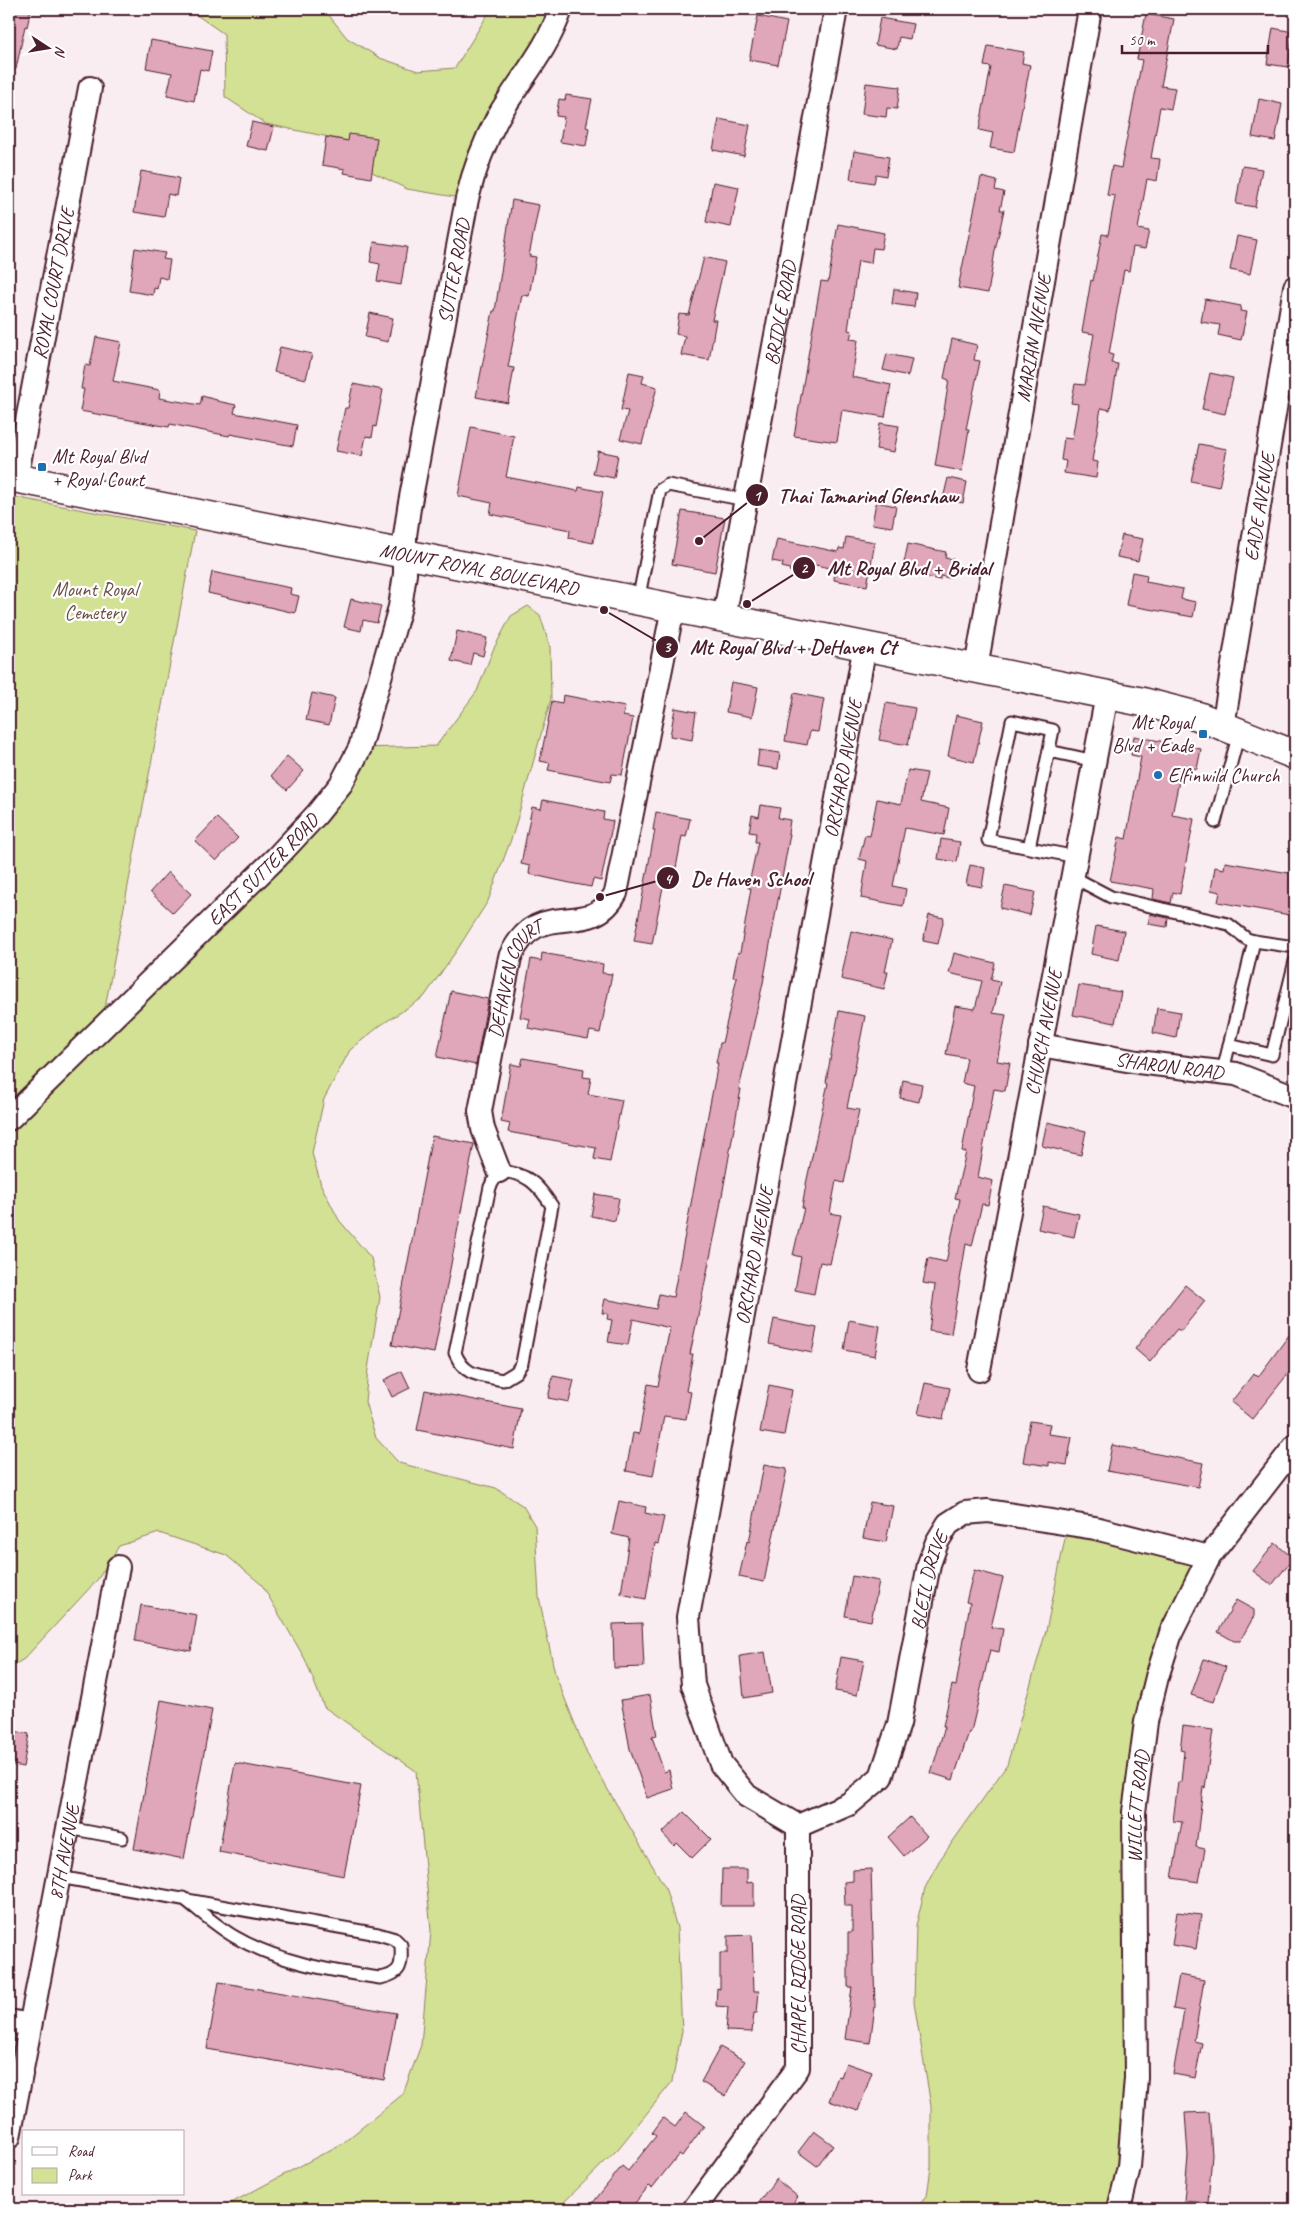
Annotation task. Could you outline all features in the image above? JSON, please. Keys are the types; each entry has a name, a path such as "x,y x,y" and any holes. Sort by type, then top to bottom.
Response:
{"main road":[{"name":"MOUNT ROYAL BOULEVARD","path":"12,478 1107,694 1198,716 1295,755"}],"street":[{"name":"SUTTER ROAD","path":"405,554 409,508 473,175 498,117 551,37 561,9"},
{"name":"BRIDLE ROAD","path":"724,618 836,9"},
{"name":"MARIAN AVENUE","path":"976,668 1090,9"},
{"name":"ROYAL COURT DRIVE","path":"12,478 90,88"},
{"name":"EADE AVENUE","path":"1231,729 1295,287"},
{"name":"EAST SUTTER ROAD","path":"9,1119 276,858 317,814 341,784 360,748 381,680 400,607 405,574 405,554"},
{"name":"DEHAVEN COURT","path":"499,1171 483,1129 480,1110 510,957 528,930 549,922 593,916 604,911 616,893 673,608"},
{"name":"ORCHARD AVENUE","path":"798,1826 747,1796 721,1764 693,1685 688,1617 866,646"},
{"name":"CHURCH AVENUE","path":"979,1370 1107,694"},
{"name":"SHARON ROAD","path":"1040,1045 1138,1062 1249,1077 1295,1097"},
{"name":"WILLETT ROAD","path":"1119,2209 1129,2167 1136,2078 1134,1812 1142,1749 1156,1677 1171,1633 1209,1557 1295,1446"},
{"name":"BLEIL DRIVE","path":"798,1826 848,1804 881,1777 899,1724 929,1564 937,1542 948,1524 965,1513 988,1511 1095,1528 1209,1557"},
{"name":"8TH AVENUE","path":"9,2136 20,2023 59,1877 118,1567"},
{"name":"CHAPEL RIDGE ROAD","path":"694,2209 798,2068 798,1826"}],"lane":[{"path":"638,602 660,490 668,486 746,500"},
{"path":"1029,848 1053,730 1012,720 988,840 1029,848 1075,867 1111,897 1228,924 1254,941 1295,948"},
{"path":"1216,822 1231,729"},
{"path":"1049,751 1094,761"},
{"path":"1223,1072 1254,941"},
{"path":"1228,1045 1272,1055 1295,961"},
{"path":"499,1171 518,1172 541,1188 552,1206 522,1363 516,1372 503,1380 466,1370 461,1367 455,1354 490,1187 499,1171"},
{"path":"68,1828 122,1838"},
{"path":"59,1877 183,1898 378,1934 395,1939 401,1944 402,1960 398,1971 392,1976 380,1978 292,1960 257,1948 236,1938 183,1898"}],"green space":[{"path":"188,9 324,9 347,38 380,58 418,71 455,68 491,9 561,9 467,199 407,189 368,170 348,141 266,124 225,97 224,34"},
{"name":"Mount Royal Cemetery","path":"9,496 195,531 101,1029 190,943 360,748 436,746 477,691 493,650 511,616 528,606 540,615 550,647 551,699 513,834 488,901 424,997 381,1025 350,1050 324,1099 312,1153 321,1185 339,1220 371,1258 380,1297 368,1369 365,1402 376,1438 399,1463 496,1488 523,1506 535,1526 539,1597 555,1674 587,1754 665,1887 677,1928 682,2031 672,2082 618,2149 557,2209 220,2209 343,2143 403,2094 421,2045 431,1931 416,1771 324,1707 305,1659 262,1585 226,1555 159,1533 119,1546 98,1579 24,1659 9,1668"},
{"path":"1068,1524 1209,1557 1146,1722 1136,2078 1119,2209 915,2209 927,2196 931,2167 931,2106 914,2002 916,1926 925,1888 939,1861 1007,1765 1046,1631"}],"building":[{"path":"9,9 31,9 27,27 25,26 16,69 9,68"},
{"path":"1146,14 1174,19 1161,86 1175,88 1171,109 1160,107 1151,158 1160,159 1157,181 1147,179 1138,229 1149,231 1145,249 1133,247 1129,271 1124,270 1109,354 1113,355 1111,363 1118,364 1110,410 1101,408 1092,461 1098,462 1096,478 1064,473 1066,461 1061,460 1064,438 1072,439 1078,404 1071,403 1075,384 1085,385 1094,334 1082,332 1091,280 1093,281 1102,234 1108,235 1115,196 1107,195 1112,166 1121,168 1142,60 1137,59"},
{"path":"758,16 787,22 778,65 749,60"},
{"path":"880,18 913,24 910,39 899,37 897,49 875,45"},
{"path":"1273,28 1293,32 1288,67 1267,64"},
{"path":"151,40 212,51 208,71 200,69 194,101 167,95 172,73 146,68"},
{"path":"988,46 1024,52 1022,63 1030,65 1014,152 990,148 993,133 979,130 991,67 984,66"},
{"path":"866,83 900,87 897,109 887,108 886,117 862,114"},
{"path":"566,95 592,99 586,127 589,128 586,146 560,142 564,117 556,116 559,99 565,100"},
{"path":"1259,99 1282,104 1275,141 1252,137"},
{"path":"719,119 750,125 744,156 713,150"},
{"path":"252,122 274,127 268,151 246,146"},
{"path":"349,134 377,138 371,178 344,173 345,169 322,165 326,137 348,141"},
{"path":"854,151 889,157 886,176 876,174 874,183 850,179"},
{"path":"1242,166 1262,169 1255,207 1236,204"},
{"path":"141,171 179,178 176,196 168,194 164,217 134,212"},
{"path":"981,177 997,181 995,190 1004,192 1000,210 1004,210 988,293 958,288"},
{"path":"713,182 739,187 731,227 706,222"},
{"path":"512,200 539,205 529,256 536,257 529,296 522,295 508,367 514,368 508,403 476,397 493,311 495,311"},
{"path":"838,224 884,233 881,249 873,248 871,263 858,261 848,330 852,331 850,339 858,340 852,377 891,385 885,417 842,410 837,442 794,436 821,281 828,282"},
{"path":"1237,236 1257,240 1250,274 1230,270"},
{"path":"374,242 407,247 401,285 377,281 380,264 370,262"},
{"path":"135,248 165,253 163,259 170,260 167,279 159,277 157,289 154,288 153,295 129,291"},
{"path":"704,257 725,262 712,320 716,320 709,360 681,355 685,336 676,334 679,314 689,315"},
{"path":"894,289 916,293 914,307 892,304"},
{"path":"1205,299 1241,306 1240,311 1247,312 1241,340 1218,335 1220,325 1201,322"},
{"path":"370,313 393,318 388,342 365,337"},
{"path":"96,337 121,342 113,381 160,390 159,398 200,405 202,396 236,405 234,413 297,425 293,446 170,424 169,427 80,411 84,389 81,389 85,365 90,366"},
{"path":"952,339 977,345 974,360 980,361 966,429 969,429 962,471 935,466 949,380 944,378"},
{"path":"280,347 312,354 306,379 274,372"},
{"path":"887,354 912,359 908,376 883,370"},
{"path":"629,372 644,375 642,383 657,387 642,444 620,439 628,411 621,410"},
{"path":"1210,373 1233,378 1225,414 1202,409"},
{"path":"353,384 383,390 376,427 374,426 372,437 366,436 362,456 336,451 345,408 348,408"},
{"path":"880,423 899,426 894,452 876,449"},
{"path":"471,427 514,436 506,477 578,491 579,487 603,492 593,543 569,538 570,530 490,514 492,503 458,496"},
{"path":"1199,444 1227,449 1219,487 1191,481"},
{"path":"598,451 618,455 614,478 593,474"},
{"path":"948,478 967,482 963,503 943,499"},
{"path":"876,502 896,506 892,527 872,524"},
{"path":"682,511 725,518 715,572 672,564"},
{"path":"1122,535 1143,539 1138,561 1117,557"},
{"path":"846,537 875,542 867,586 834,580 835,569 806,563 804,574 789,571 790,569 782,567 783,563 772,561 777,539 838,552 839,548 844,549"},
{"path":"908,544 946,552 945,558 953,559 949,578 940,576 940,580 902,572"},
{"path":"212,572 291,588 290,594 299,596 295,613 208,593"},
{"path":"1132,572 1147,575 1146,582 1183,589 1181,599 1196,602 1193,617 1126,605"},
{"path":"351,599 381,606 377,623 363,620 361,631 344,627"},
{"path":"457,631 487,638 483,656 473,653 470,665 451,661"},
{"path":"731,682 758,687 752,717 726,712"},
{"path":"312,693 335,698 329,725 306,720"},
{"path":"794,693 824,699 818,732 810,731 807,745 785,741"},
{"path":"563,695 625,707 623,716 633,718 622,775 612,774 610,782 548,770 550,763 540,761 552,701 562,703"},
{"path":"886,703 915,708 908,745 879,740"},
{"path":"675,708 696,712 692,740 670,736"},
{"path":"956,715 983,721 974,762 948,756"},
{"path":"1134,736 1201,749 1197,769 1182,766 1172,815 1194,819 1180,894 1173,892 1171,903 1153,899 1154,889 1110,881 1119,837 1126,839 1141,757 1131,755"},
{"path":"759,750 780,753 778,769 757,766"},
{"path":"287,756 304,771 287,790 271,776"},
{"path":"908,770 927,773 921,802 949,808 944,835 905,828 893,886 906,889 903,906 861,898 867,861 859,859 865,835 870,836 877,799 901,804"},
{"path":"543,800 604,812 603,819 613,821 601,881 593,879 591,887 570,883 529,874 530,866 521,864 532,807 541,809"},
{"path":"761,805 780,808 778,818 790,820 788,834 790,834 763,983 739,1089 741,1089 717,1224 690,1354 693,1354 686,1391 691,1392 686,1419 664,1416 653,1476 626,1471 633,1433 639,1434 648,1384 658,1386 670,1328 633,1319 628,1345 608,1342 612,1320 607,1319 608,1314 602,1313 605,1299 656,1309 659,1294 673,1297 718,1063 716,1063 720,1043 722,1043 737,977 733,977 738,952 740,953 751,888 748,888 758,842 755,842 756,833 749,832 752,815 759,817"},
{"path":"656,812 690,819 686,837 682,836 676,868 667,866 652,944 634,941 655,830 653,830"},
{"path":"217,818 238,838 216,861 195,841"},
{"path":"941,839 960,842 957,862 938,859"},
{"path":"1225,862 1295,874 1295,916 1218,902 1220,892 1211,890 1215,867 1224,869"},
{"path":"970,865 985,868 982,887 966,884"},
{"path":"168,872 191,894 173,913 150,892"},
{"path":"1005,886 1035,892 1030,915 1000,908"},
{"path":"1150,914 1168,918 1167,927 1148,924"},
{"path":"929,915 944,918 938,944 923,941"},
{"path":"1096,926 1124,931 1119,960 1091,954"},
{"path":"851,931 892,940 885,972 888,972 884,989 841,979"},
{"path":"542,953 603,964 602,973 612,974 600,1033 590,1031 588,1039 528,1028 530,1019 520,1017 531,959 541,961"},
{"path":"954,953 995,963 991,980 1000,982 993,1013 1006,1015 997,1061 1010,1063 1005,1091 994,1089 978,1177 993,1181 988,1205 982,1204 972,1246 966,1244 951,1334 929,1331 935,1285 923,1283 928,1258 946,1262 960,1199 955,1198 966,1152 962,1151 974,1086 962,1083 967,1058 946,1054 955,1006 975,1009 982,981 949,973"},
{"path":"1079,985 1121,992 1115,1023 1073,1015"},
{"path":"451,991 488,999 476,1065 437,1057"},
{"path":"1157,1008 1180,1012 1176,1038 1153,1033"},
{"path":"839,1011 865,1016 847,1108 859,1110 844,1183 836,1181 830,1213 841,1215 830,1264 820,1262 814,1294 795,1290 801,1257 793,1255 828,1083 826,1082"},
{"path":"523,1058 584,1069 583,1077 591,1078 588,1094 622,1100 610,1162 594,1159 596,1148 508,1132 510,1124 501,1122 511,1064 521,1066"},
{"path":"903,1080 922,1084 919,1102 900,1098"},
{"path":"1047,1122 1086,1131 1081,1155 1042,1146"},
{"path":"432,1136 474,1144 434,1353 392,1345"},
{"path":"595,1194 619,1198 615,1221 591,1216"},
{"path":"1043,1206 1079,1214 1074,1237 1038,1229"},
{"path":"1185,1285 1205,1301 1181,1331 1177,1329 1150,1362 1135,1349"},
{"path":"774,1319 817,1328 812,1353 769,1344"},
{"path":"849,1320 880,1326 875,1356 844,1350"},
{"path":"1295,1327 1295,1365 1252,1419 1231,1402 1254,1373 1258,1377"},
{"path":"402,1371 410,1388 392,1397 384,1380"},
{"path":"553,1376 574,1380 569,1402 548,1398"},
{"path":"925,1383 950,1388 943,1419 918,1414"},
{"path":"769,1385 792,1390 784,1436 760,1432"},
{"path":"425,1390 521,1409 514,1449 417,1430"},
{"path":"1030,1421 1050,1424 1048,1434 1072,1437 1067,1465 1049,1462 1049,1466 1023,1462"},
{"path":"1112,1445 1203,1463 1198,1487 1107,1471"},
{"path":"764,1465 787,1469 764,1582 739,1577 747,1541 749,1542"},
{"path":"619,1501 646,1507 645,1513 664,1517 658,1544 655,1543 646,1599 621,1594 629,1538 612,1534"},
{"path":"870,1502 893,1506 886,1542 863,1538"},
{"path":"1275,1543 1293,1558 1272,1585 1253,1571"},
{"path":"974,1570 1003,1578 991,1627 1003,1629 999,1652 990,1650 971,1732 969,1732 953,1780 931,1773 945,1726 943,1726 952,1685 956,1686 970,1603 966,1602"},
{"path":"852,1576 879,1581 871,1621 845,1616"},
{"path":"1236,1600 1254,1610 1254,1616 1240,1641 1234,1641 1218,1632"},
{"path":"141,1605 197,1615 191,1651 135,1641"},
{"path":"642,1623 644,1667 614,1668 613,1624"},
{"path":"765,1652 772,1693 744,1698 740,1656"},
{"path":"841,1657 864,1661 857,1695 835,1691"},
{"path":"1204,1659 1226,1667 1213,1702 1191,1695"},
{"path":"650,1695 657,1736 652,1737 664,1772 669,1770 673,1789 647,1798 630,1749 621,1700"},
{"path":"161,1700 212,1710 184,1859 134,1849"},
{"path":"1183,1726 1213,1730 1205,1788 1203,1787 1196,1847 1205,1849 1199,1882 1172,1878 1182,1822 1173,1821 1178,1782 1181,1782 1184,1751 1180,1750"},
{"path":"9,1730 29,1734 23,1767 9,1764"},
{"path":"235,1763 361,1786 344,1876 219,1852"},
{"path":"684,1812 711,1839 692,1858 677,1843 674,1846 662,1833"},
{"path":"910,1817 927,1836 904,1856 888,1837"},
{"path":"722,1869 747,1869 747,1883 754,1882 754,1906 721,1906"},
{"path":"871,1869 875,2007 870,2043 845,2039 852,1987 848,1987 848,1932 852,1932 852,1906 845,1906 844,1882 853,1881 853,1870"},
{"path":"1177,1912 1201,1915 1196,1949 1172,1945"},
{"path":"752,1935 754,1991 759,1991 757,2013 754,2013 752,2032 726,2031 728,2007 716,2006 717,1988 720,1989 720,1953 728,1953 728,1936"},
{"path":"1179,1975 1204,1980 1194,2041 1202,2043 1195,2078 1173,2074 1184,2011 1173,2009"},
{"path":"219,1982 396,2013 384,2080 207,2049"},
{"path":"720,2047 745,2061 725,2096 701,2082"},
{"path":"846,2063 872,2072 858,2111 829,2101 838,2076 841,2077"},
{"path":"686,2112 704,2126 682,2156 679,2154 652,2188 649,2186 630,2209 588,2209 622,2166 628,2171 656,2136 652,2133 663,2118 675,2127"},
{"path":"1209,2112 1212,2155 1208,2203 1184,2201 1188,2156 1185,2113"},
{"path":"814,2131 833,2145 817,2166 798,2152"},
{"path":"776,2179 798,2197 788,2209 753,2209"}],"place":[{"name":"Mt Royal Blvd + Royal Court","path":"42,467"},
{"name":"Thai Tamarind Glenshaw","path":"699,541"},
{"name":"Mt Royal Blvd + Bridal","path":"747,604"},
{"name":"Mt Royal Blvd + DeHaven Ct","path":"604,610"},
{"name":"Mt Royal Blvd + Eade","path":"1203,734"},
{"name":"Elfinwild Church","path":"1158,775"},
{"name":"De Haven School","path":"600,897"}]}
